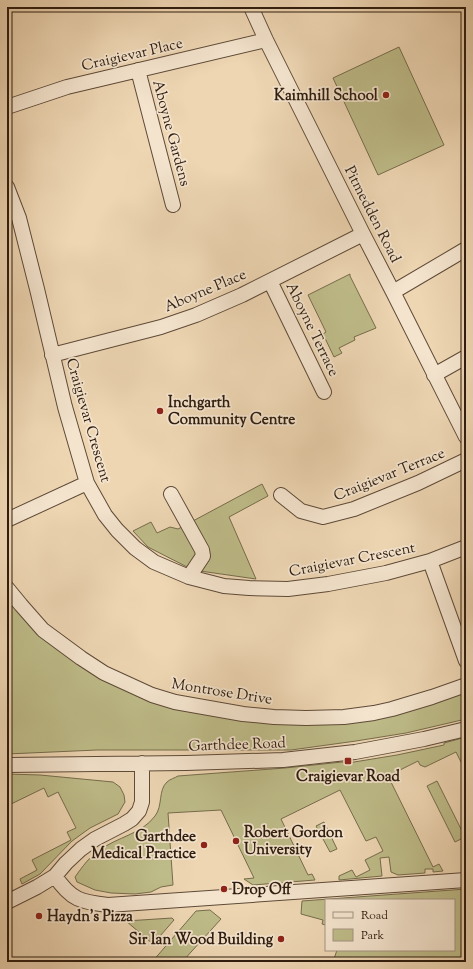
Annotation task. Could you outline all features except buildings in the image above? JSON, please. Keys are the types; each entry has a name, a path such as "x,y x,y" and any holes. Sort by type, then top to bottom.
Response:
{"street":[{"name":"Pitmedden Road","path":"251,7 266,40 466,437"},
{"name":"Craigievar Place","path":"7,107 67,87 266,40"},
{"name":"Aboyne Gardens","path":"138,70 174,205"},
{"name":"Craigievar Crescent","path":"7,187 19,218 73,437 87,483 104,513 117,530 135,548 154,562 189,577 224,586 288,589 328,584 386,573 430,561 466,547"},
{"name":"Aboyne Place","path":"52,355 161,327 196,315 242,295 363,234"},
{"path":"394,292 466,249"},
{"name":"Aboyne Terrace","path":"270,281 324,392"},
{"path":"434,375 466,357"},
{"name":"Craigievar Terrace","path":"282,495 301,511 323,517 354,509 418,483 466,460"},
{"path":"7,520 87,483"},
{"path":"171,494 202,550 203,556 189,577"},
{"path":"430,561 466,661"},
{"name":"Montrose Drive","path":"7,588 43,630 81,658 104,673 152,695 175,702 244,714 274,717 344,717 392,709 466,685"},
{"name":"Garthdee Road","path":"7,765 283,760 362,750 424,739 466,729"},
{"path":"7,902 55,876 81,849 95,839 132,819 139,811 142,802 142,763"},
{"path":"55,876 73,897 89,903 108,905 466,880"}],"green space":[{"path":"399,47 444,145 378,175 333,78"},
{"path":"350,274 376,328 354,337 355,340 339,348 342,353 334,357 323,334 326,332 308,295"},
{"path":"262,484 268,496 229,517 256,579 193,570 148,547 133,531 151,522 157,533 170,527 178,529"},
{"path":"7,595 126,689 315,723 463,692 466,693 466,719 406,733 291,750 97,750 7,754"},
{"path":"466,737 466,772 456,752 425,767 420,765 418,761 388,776 433,867 439,864 443,871 433,872 433,869 425,869 425,873 398,875 391,872 389,857 380,858 382,876 339,880 339,876 352,870 356,877 370,870 365,860 383,851 376,837 366,841 340,790 281,819 308,875 312,874 315,880 253,885 244,879 254,878 221,810 168,813 173,885 161,887 151,892 135,894 111,893 95,890 77,882 75,877 86,862 96,853 150,822 159,808 164,785 168,781 178,776 342,762 348,763 444,745 444,743"},
{"path":"7,774 40,775 113,782 120,787 124,795 125,802 118,814 90,828 72,841 40,874 22,884 20,879 37,870 32,860 71,840 67,832 76,828 58,792 48,797 44,788 7,806"},
{"path":"437,781 465,837 455,842 427,786"},
{"path":"324,822 337,849 330,852 316,826"},
{"path":"466,889 466,962 346,962 334,959 337,951 455,951 455,899 329,899"},
{"path":"325,899 325,925 322,924 323,920 301,914 302,901"},
{"name":"Sir Ian Wood Building","path":"210,910 221,919 182,962 152,962 196,911"},
{"path":"172,918 174,920 153,944 126,921"}],"place":[{"name":"Kaimhill School","path":"386,95"},
{"name":"Inchgarth Community Centre","path":"160,411"},
{"name":"Craigievar Road","path":"348,761"},
{"name":"Robert Gordon University","path":"236,841"},
{"name":"Garthdee Medical Practice","path":"204,845"},
{"name":"Drop Off","path":"224,889"},
{"name":"Haydn's Pizza","path":"39,916"},
{"name":"Sir Ian Wood Building","path":"281,939"}]}
